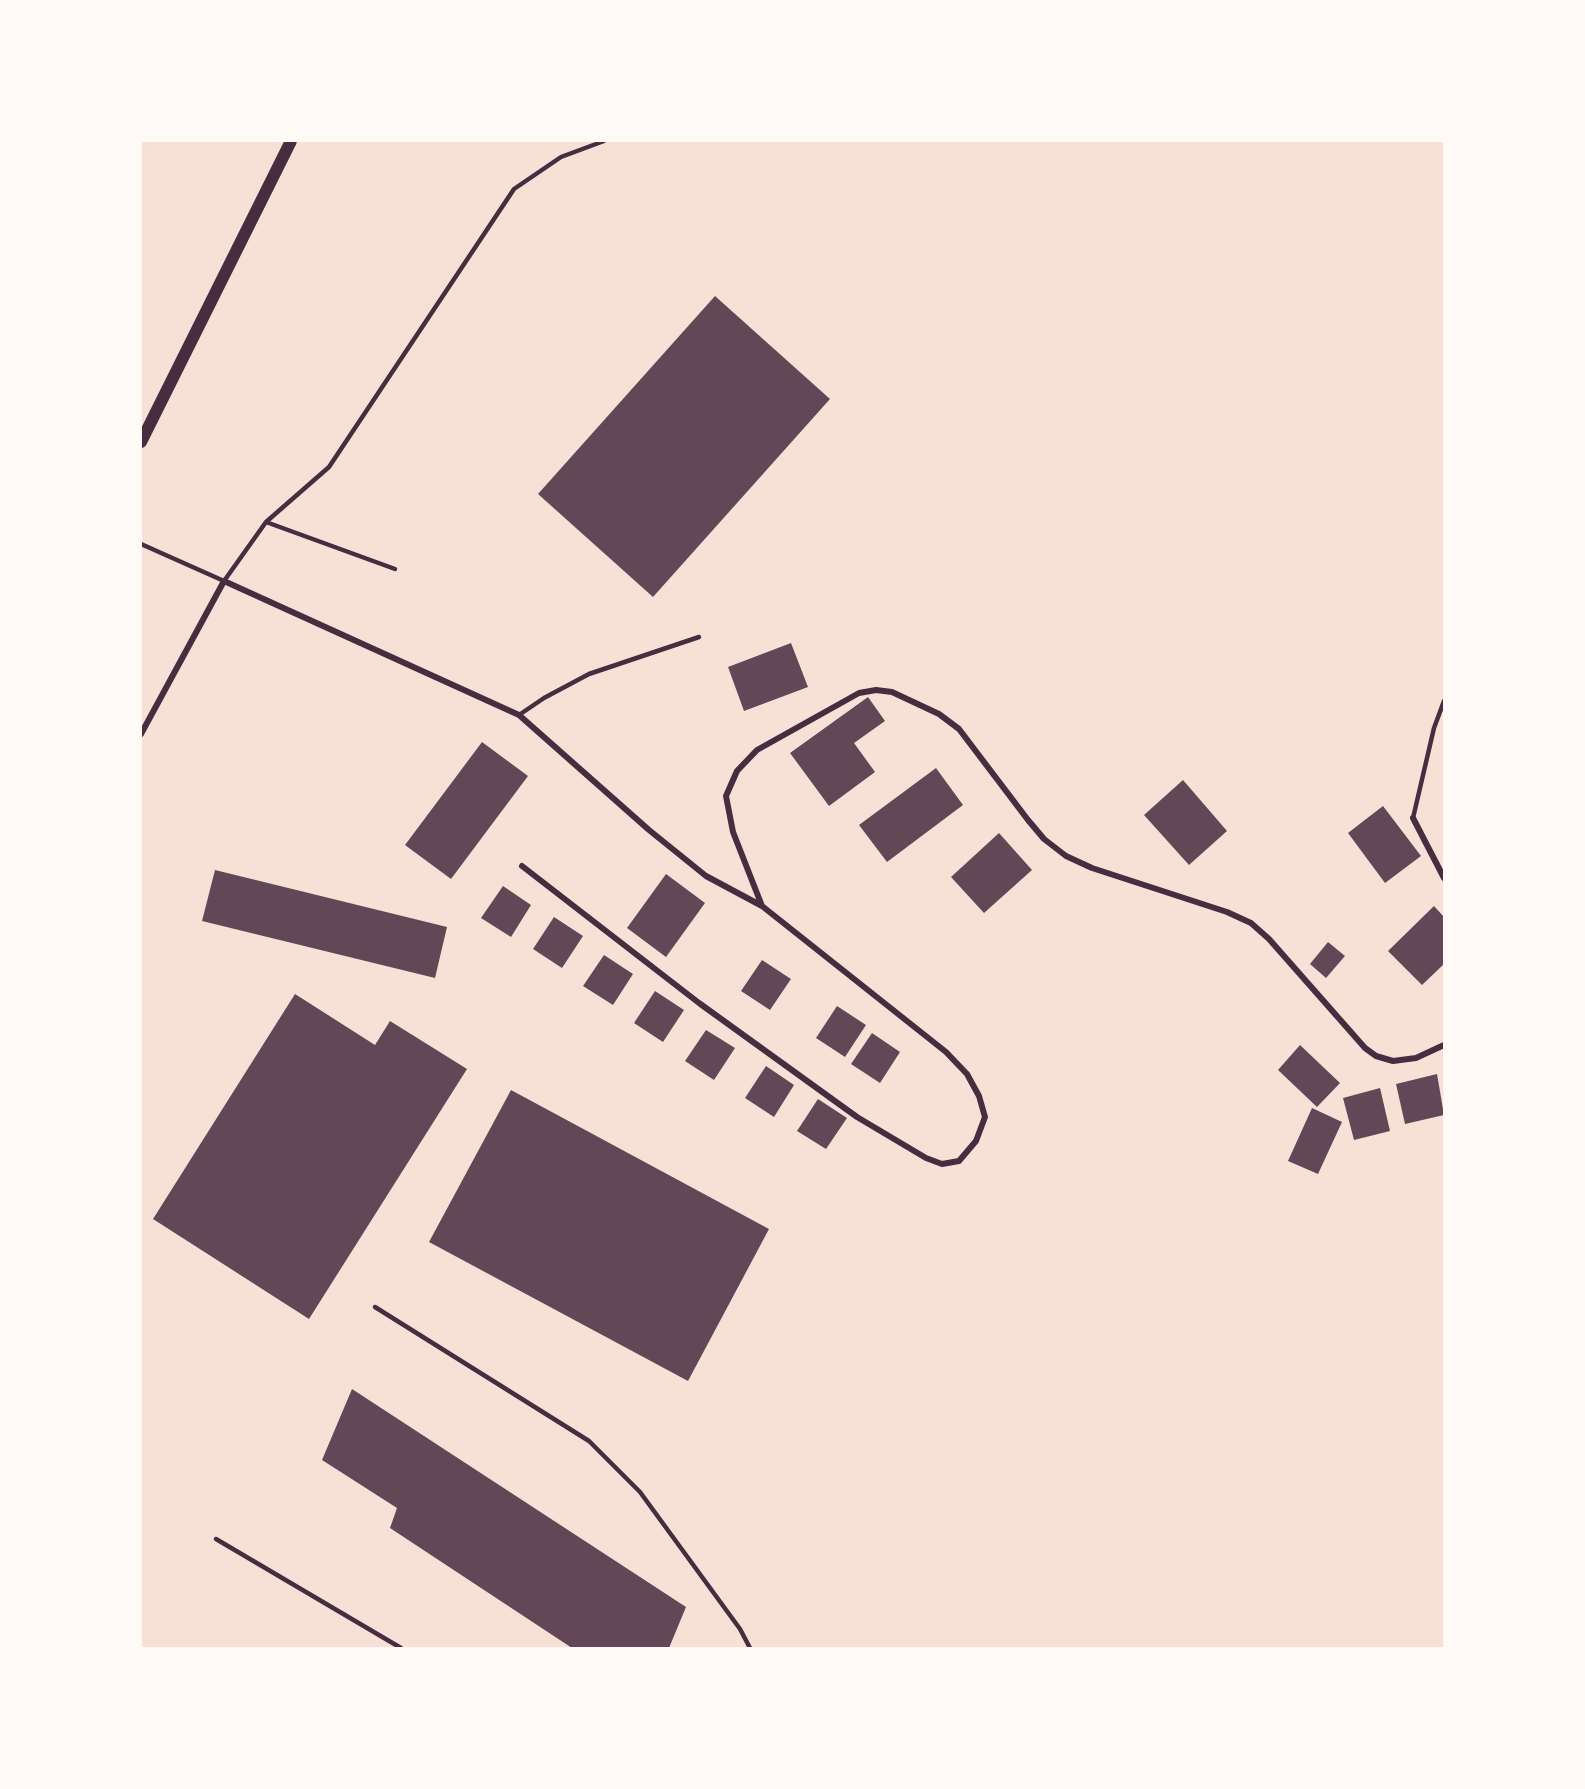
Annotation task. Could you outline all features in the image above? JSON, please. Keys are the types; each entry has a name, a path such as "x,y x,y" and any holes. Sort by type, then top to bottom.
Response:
{"main road":[{"path":"141,442 291,141"}],"street":[{"path":"141,734 224,581 519,715 649,830 706,876 762,906 946,1052 967,1074 979,1096 985,1117 976,1141 959,1161 942,1164 926,1158 857,1117 699,1003 522,866"},
{"path":"762,906 733,832 726,796 737,771 757,750 859,693 876,690 892,692 939,714 959,729 1044,839 1066,856 1092,868 1227,912 1251,923 1269,939 1365,1048 1376,1056 1393,1061 1416,1058 1444,1045"},
{"path":"1413,818 1444,878"}],"lane":[{"path":"141,544 224,581 266,522 329,467 514,189 561,157 604,141"},
{"path":"266,522 394,569"},
{"path":"519,715 544,698 589,674 699,637"},
{"path":"1413,818 1434,728 1444,701"},
{"path":"375,1307 589,1441 640,1492 740,1629 750,1648"},
{"path":"216,1539 402,1648"}],"building":[{"path":"715,296 830,399 653,597 538,494"},
{"path":"791,643 808,687 744,711 728,667"},
{"path":"868,697 885,721 854,743 875,772 829,806 790,753"},
{"path":"482,742 528,776 451,879 405,845"},
{"path":"936,768 963,805 887,862 859,825"},
{"path":"1183,780 1227,831 1189,865 1144,815"},
{"path":"1383,806 1421,856 1385,883 1348,833"},
{"path":"999,833 1032,870 984,913 951,877"},
{"path":"215,870 447,927 435,978 202,921"},
{"path":"666,874 705,903 666,957 627,928"},
{"path":"503,886 531,905 511,937 481,918"},
{"path":"1434,906 1444,917 1444,964 1422,985 1388,951"},
{"path":"554,917 583,936 562,968 533,949"},
{"path":"1328,942 1345,956 1326,978 1310,964"},
{"path":"604,955 633,974 613,1005 583,986"},
{"path":"762,960 791,979 770,1010 741,991"},
{"path":"655,991 684,1010 663,1042 634,1023"},
{"path":"295,994 375,1045 390,1021 467,1069 309,1319 153,1219"},
{"path":"837,1006 866,1025 845,1057 816,1038"},
{"path":"706,1030 735,1048 714,1080 685,1061"},
{"path":"872,1033 900,1052 880,1083 851,1064"},
{"path":"1300,1045 1340,1083 1317,1107 1278,1070"},
{"path":"766,1066 794,1085 774,1117 745,1098"},
{"path":"1437,1074 1444,1115 1405,1124 1396,1084"},
{"path":"1380,1088 1390,1131 1354,1140 1343,1098"},
{"path":"511,1090 769,1229 688,1381 429,1242"},
{"path":"818,1099 847,1118 826,1149 797,1131"},
{"path":"1312,1108 1342,1122 1318,1174 1288,1161"},
{"path":"352,1389 686,1607 669,1648 572,1648 390,1528 397,1508 322,1460"}]}
